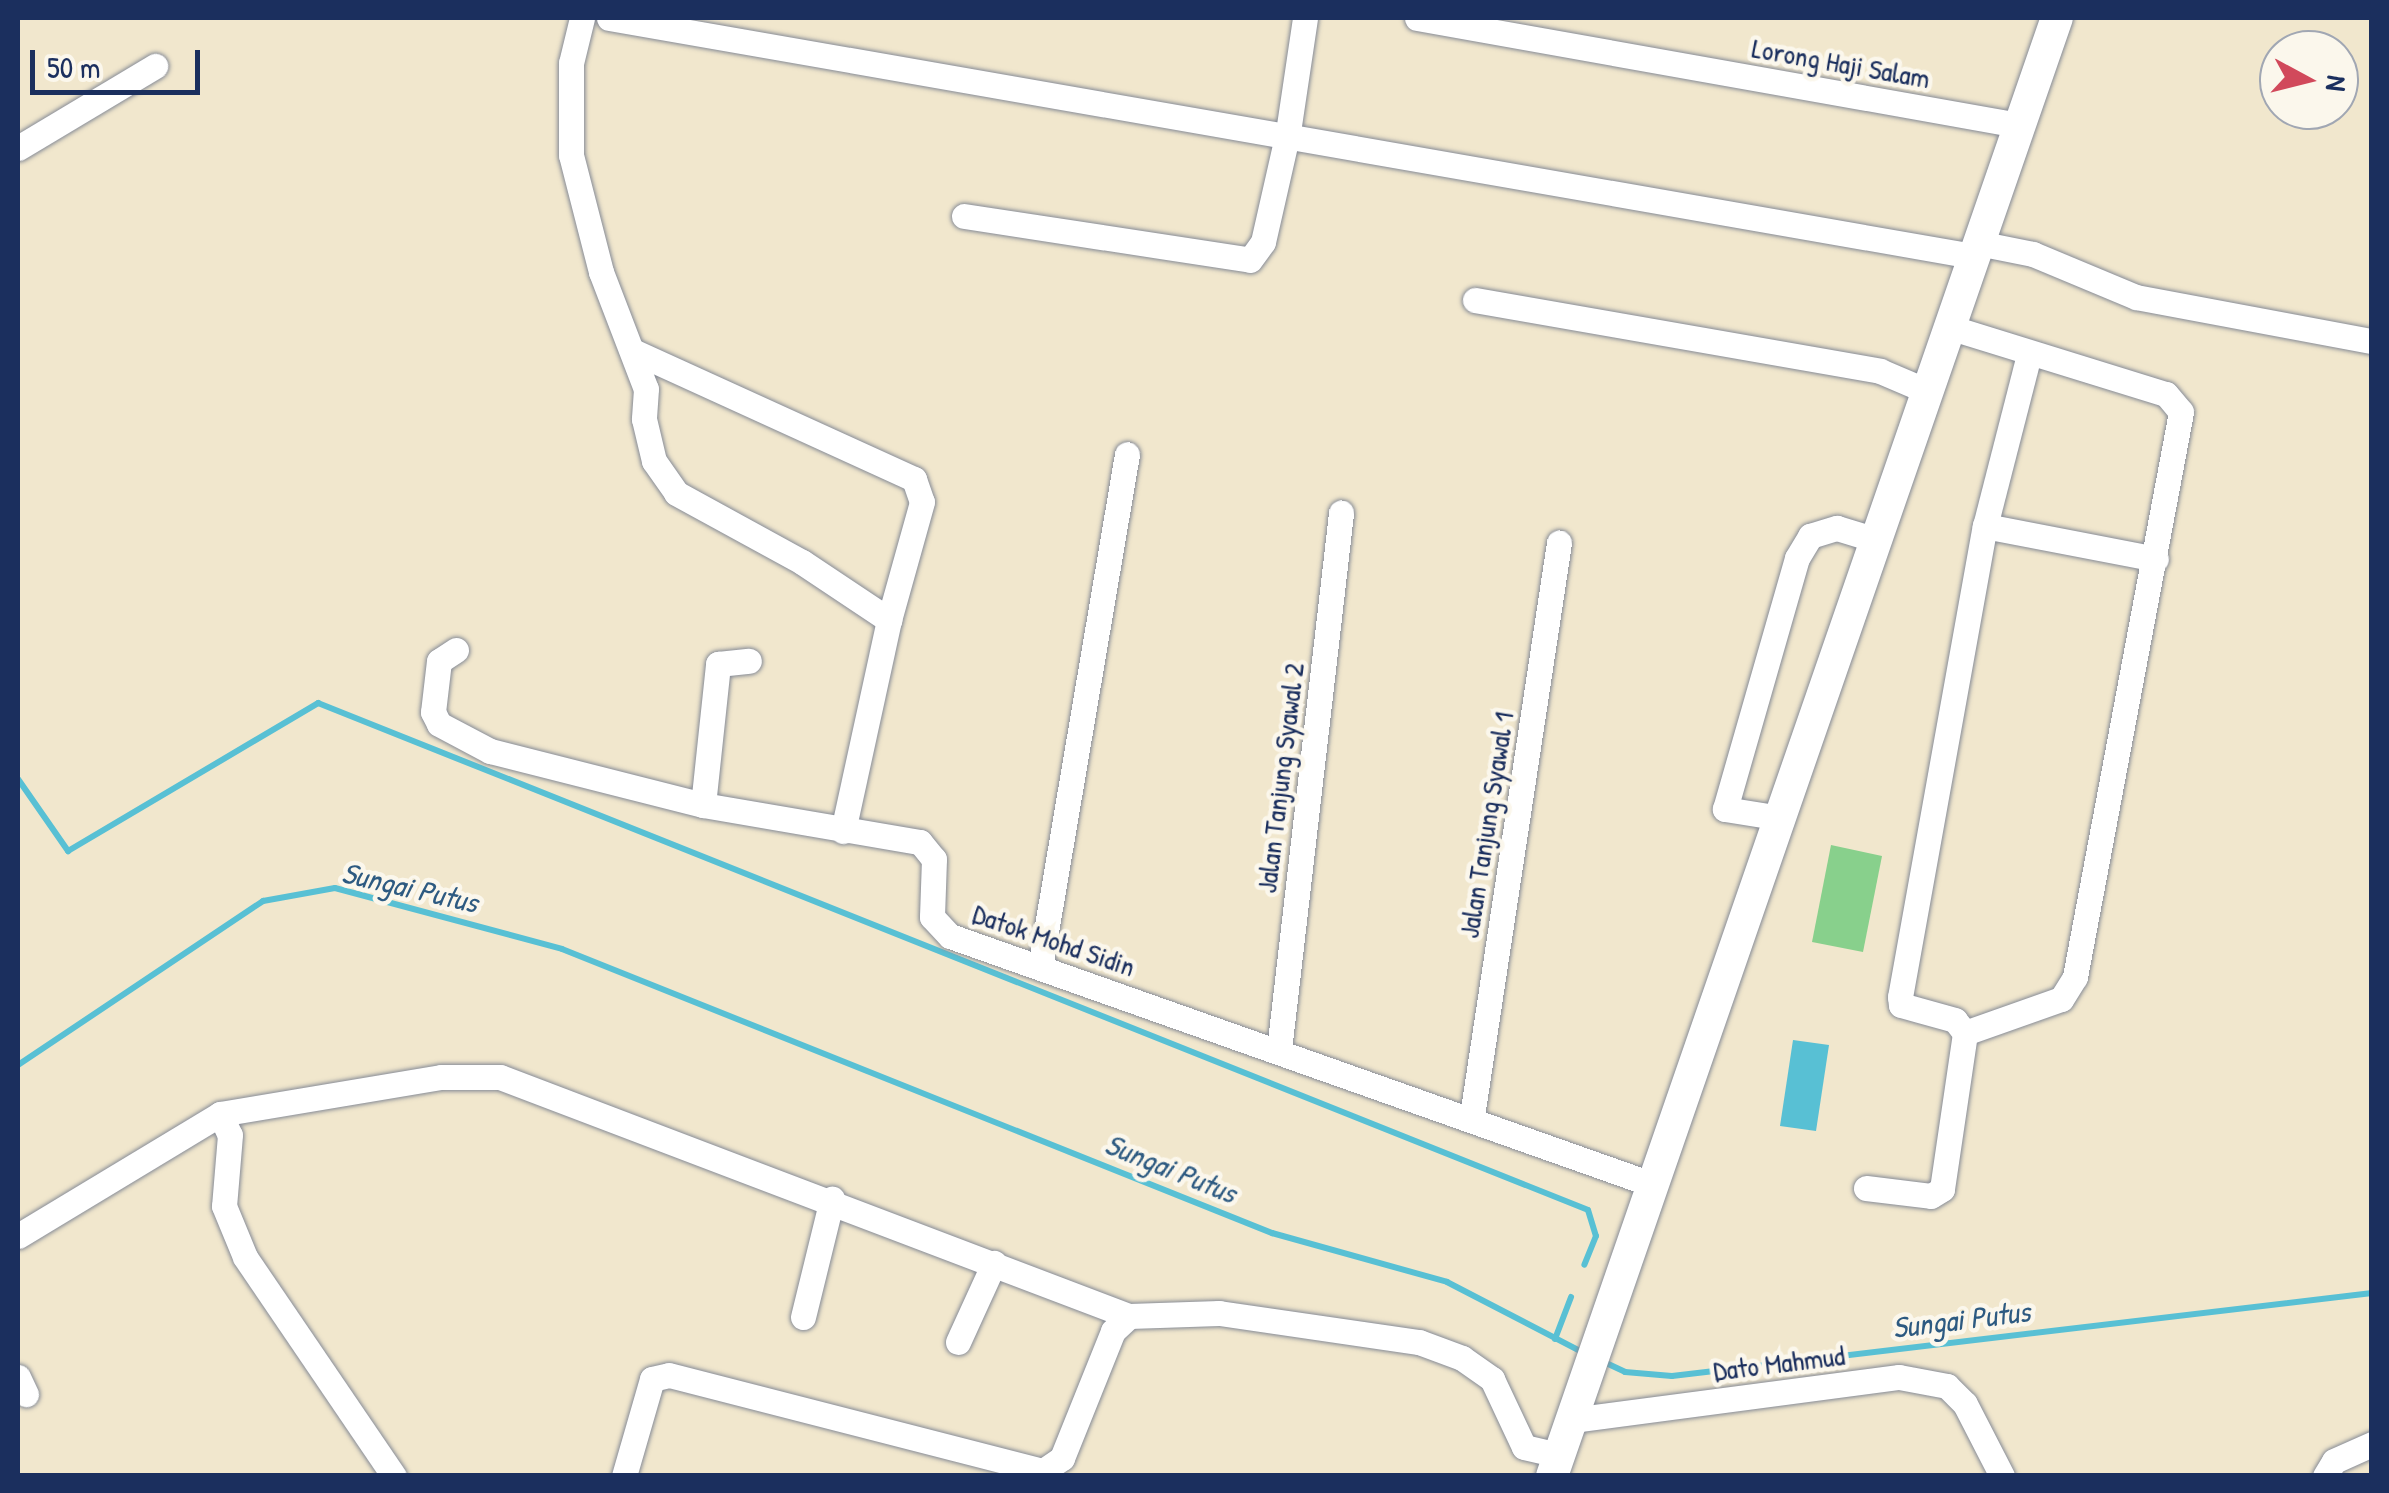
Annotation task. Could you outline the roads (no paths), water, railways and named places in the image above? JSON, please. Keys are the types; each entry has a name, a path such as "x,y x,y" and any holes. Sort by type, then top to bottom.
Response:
{"main road":[{"path":"1555,1465 2057,18"}],"street":[{"path":"582,18 572,64 571,155 596,256 646,389 646,441 676,493 802,562 888,620"},
{"path":"609,18 1976,250 2033,254 2136,296 2372,341"},
{"path":"964,216 1250,260 1263,242 1288,132 1305,18"},
{"name":"Lorong Haji Salam","path":"1417,18 2018,125"},
{"path":"18,148 155,66"},
{"path":"1475,300 1880,372 1927,390"},
{"path":"1949,328 2176,400 2181,412 2075,977 2061,999 1965,1032"},
{"path":"633,351 914,479 922,502 888,620 844,831"},
{"path":"1866,1188 1931,1196 1942,1189 1965,1032 1955,1020 1901,1006 1900,996 1985,526 2029,355"},
{"path":"1040,966 1127,454"},
{"name":"Jalan Tanjung Syawal 2","path":"1279,1050 1341,514"},
{"path":"1985,526 2156,559"},
{"path":"1781,818 1725,809 1797,558 1810,536 1837,528 1876,540"},
{"name":"Jalan Tanjung Syawal 1","path":"1472,1116 1559,543"},
{"name":"Datok Mohd Sidin","path":"456,650 440,662 432,712 439,724 490,751 703,805 929,847 938,926 950,936 1472,1116 1654,1185"},
{"path":"703,805 718,664 749,661"},
{"path":"18,1236 220,1114 440,1077 500,1077 832,1199 1129,1316 1219,1313 1419,1342 1462,1358 1492,1380 1524,1447 1555,1465"},
{"path":"220,1114 230,1135 224,1206 245,1258 394,1476"},
{"path":"803,1316 832,1199"},
{"path":"958,1342 994,1263"},
{"path":"624,1476 652,1379 669,1374 1043,1473 1062,1458 1114,1331 1129,1316"},
{"name":"Dato Mahmud","path":"1572,1420 1899,1378 1947,1386 1965,1404 2002,1476"},
{"path":"2325,1476 2334,1461 2372,1444"}],"water":[{"path":"1793,1040 1829,1045 1816,1131 1780,1126"}],"waterway":[{"path":"18,779 68,851 318,703 1588,1210 1596,1236 1584,1265"},
{"name":"Sungai Putus","path":"18,1065 263,901 335,888 562,949 1272,1233 1447,1282 1584,1353"},
{"name":"Sungai Putus","path":"1604,1362 1625,1372 1672,1376 2372,1293"},
{"path":"1555,1339 1571,1297"}]}
